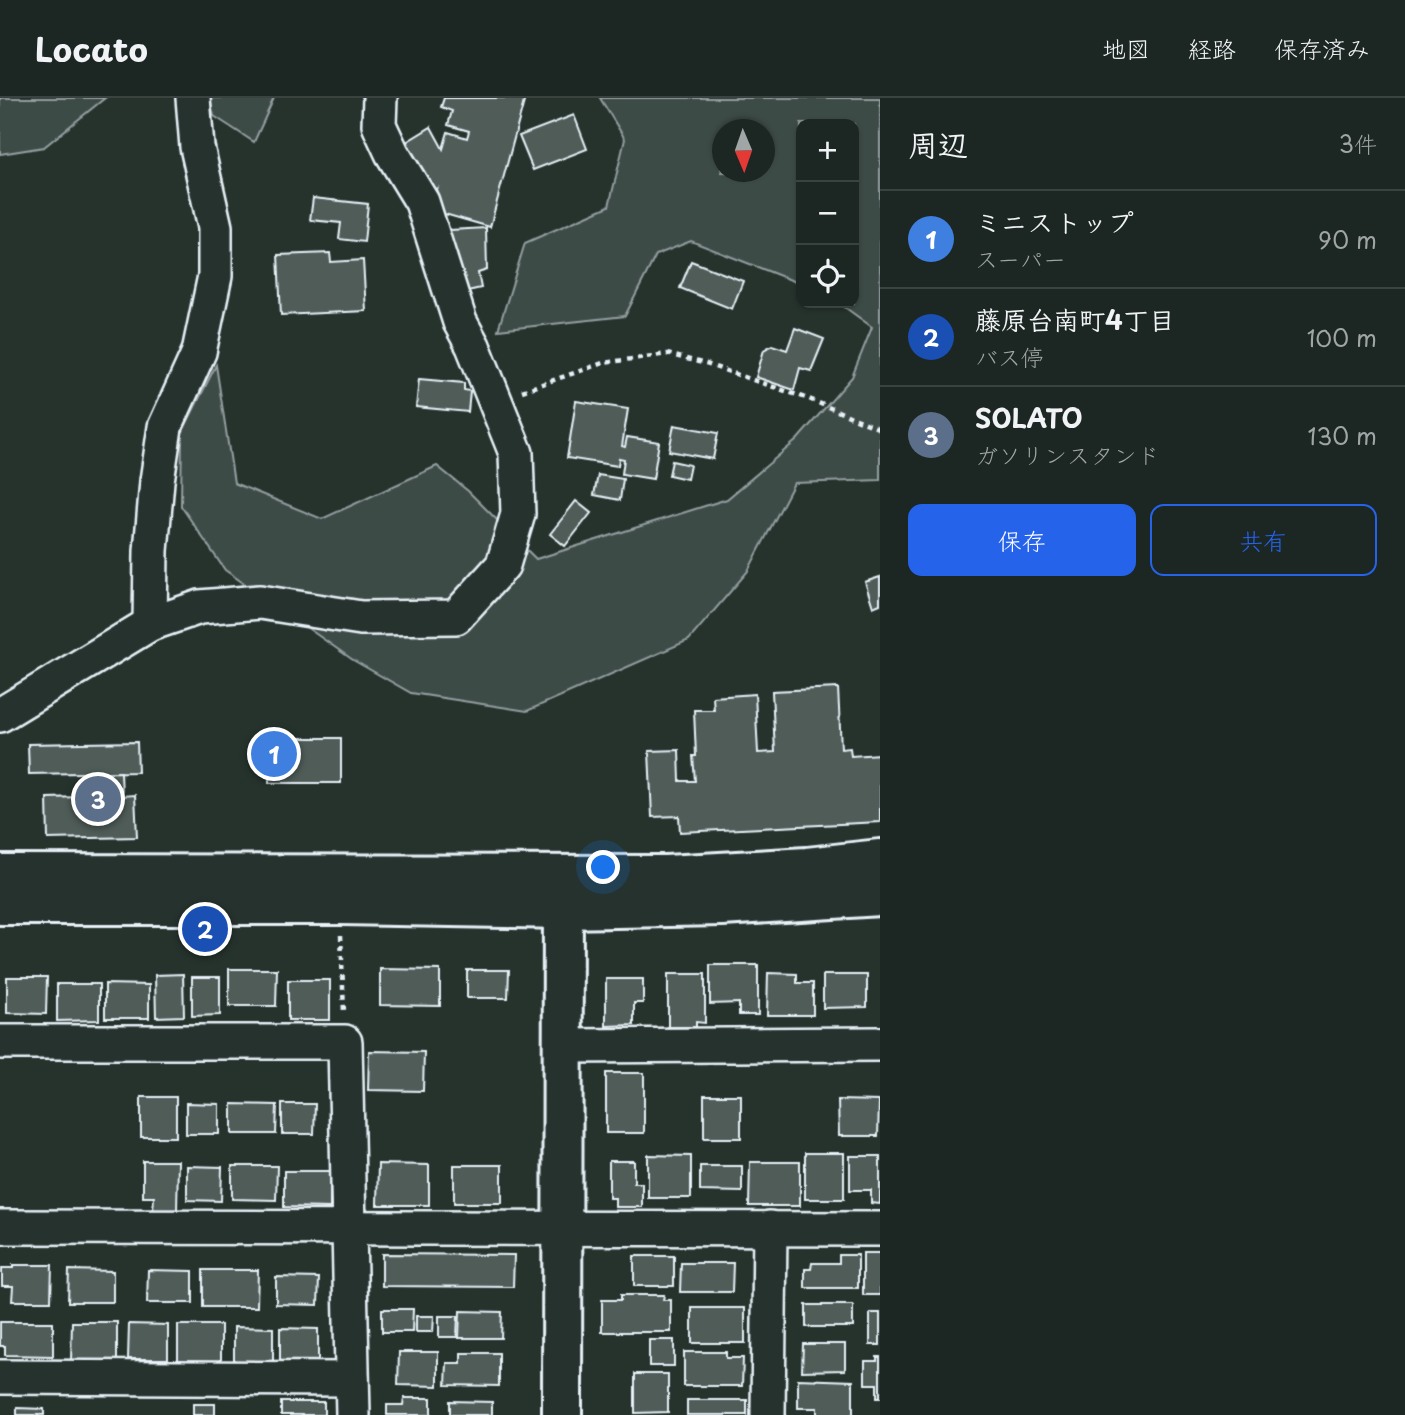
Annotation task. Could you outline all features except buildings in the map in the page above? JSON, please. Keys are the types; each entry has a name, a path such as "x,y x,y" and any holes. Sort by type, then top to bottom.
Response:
{"street":[{"path":"150,624 150,551 165,427 199,352 215,276 215,227 197,147 193,98"},
{"path":"0,715 150,624 200,607 260,602 361,618 456,617 503,565 518,514 516,453 460,321 422,202 392,153 379,125 380,98"},
{"path":"0,905 341,905 563,892 666,875 807,867 880,859"},
{"path":"0,874 563,892 722,906 880,896"},
{"path":"562,1415 563,892"},
{"path":"0,1042 345,1042 353,1415"},
{"path":"564,1046 880,1044"},
{"path":"0,1227 880,1229"},
{"path":"768,1415 770,1228"},
{"path":"0,1377 352,1379"}],"path":[{"path":"494,400 603,363 667,354 706,364 809,399 880,429"},
{"path":"341,905 345,1042"}],"shaded area":[{"path":"0,98 105,98 44,147 0,154"},
{"path":"210,98 274,98 254,142 214,116"},
{"path":"600,98 880,98 880,480 794,483 748,571 689,640 527,711 411,693 353,660 225,570 181,506 182,433 216,365 234,483 322,519 437,466 468,491 536,559 727,499 797,440 852,377 872,327 846,308 859,308 859,119 796,119 796,282 691,241 656,255 625,316 498,330 525,243 609,206 625,139"}],"place":[{"name":"ミニストップ","path":"274,754"},
{"name":"SOLATO","path":"98,799"},
{"name":"藤原台南町4丁目","path":"205,929"}]}
